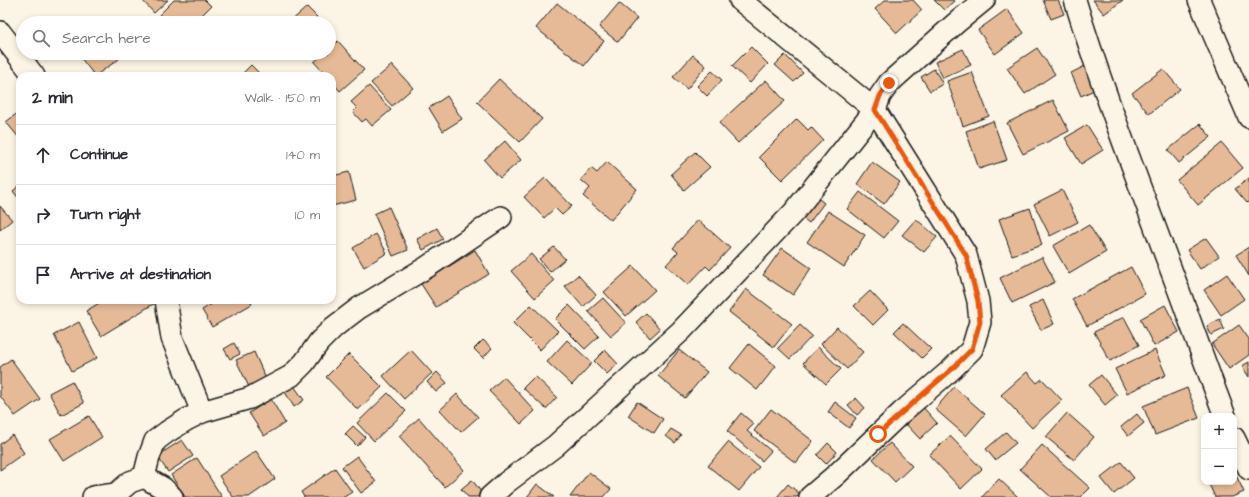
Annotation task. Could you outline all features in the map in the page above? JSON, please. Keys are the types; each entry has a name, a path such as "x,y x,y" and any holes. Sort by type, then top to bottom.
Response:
{"street":[{"path":"740,0 875,110 966,255 978,301 980,322 972,349 952,369 902,412 837,474 810,497"},
{"path":"490,497 507,482 555,446 681,331 794,212 875,110 880,96 889,83 984,0"},
{"path":"1075,0 1110,106 1179,290 1205,367 1224,413"},
{"path":"1199,0 1247,109"},
{"path":"0,32 16,53"},
{"path":"22,60 31,72"},
{"path":"144,477 155,441 179,424 202,412 250,398 291,376 304,363 319,342 334,327 359,308 427,267 500,217"},
{"path":"167,304 172,338 202,412"},
{"path":"1237,444 1249,469"},
{"path":"93,497 116,494 130,482 144,477 163,488 172,497"}],"building":[{"path":"142,0 168,0 154,13"},
{"path":"174,0 205,0 211,6 201,16 159,15"},
{"path":"885,0 913,0 922,10 897,33 875,9"},
{"path":"934,0 953,0 954,1 944,10"},
{"path":"1043,0 1058,0 1064,14 1051,19"},
{"path":"1093,0 1123,0 1104,14"},
{"path":"557,3 604,41 584,66 536,28"},
{"path":"619,3 637,18 618,42 599,27"},
{"path":"307,7 316,16 297,16"},
{"path":"1007,9 1024,33 995,54 978,30"},
{"path":"338,41 364,70 340,91 336,86 336,72 323,72 314,62 316,60 336,60 336,43"},
{"path":"751,47 768,64 750,83 732,66"},
{"path":"1037,48 1055,74 1025,94 1007,68"},
{"path":"963,49 971,65 943,78 935,62"},
{"path":"693,55 706,66 687,89 673,77"},
{"path":"785,55 803,73 794,82 775,65"},
{"path":"82,60 118,60 101,72 92,72"},
{"path":"251,65 258,72 244,72"},
{"path":"392,65 413,88 392,106 371,83"},
{"path":"1085,66 1096,89 1081,96 1071,73"},
{"path":"934,69 943,84 930,91 921,77"},
{"path":"1163,69 1180,89 1149,114 1132,93"},
{"path":"712,71 722,80 707,96 697,86"},
{"path":"972,72 989,116 963,126 947,81"},
{"path":"499,79 542,119 520,142 477,102"},
{"path":"766,80 785,101 738,143 719,123"},
{"path":"369,86 391,110 372,126 366,119 362,122 353,112 357,108 351,102"},
{"path":"447,96 462,119 443,131 429,108"},
{"path":"1053,100 1069,131 1023,154 1007,123"},
{"path":"16,114 16,134 6,122"},
{"path":"797,119 808,130 811,127 823,140 782,180 759,157"},
{"path":"993,121 1007,160 979,169 966,131"},
{"path":"1200,124 1211,137 1179,163 1168,150"},
{"path":"1087,125 1103,150 1081,164 1065,138"},
{"path":"505,141 521,160 500,178 484,160"},
{"path":"1222,143 1243,168 1198,205 1177,180"},
{"path":"695,152 710,167 684,190 671,174"},
{"path":"607,162 637,189 611,220 583,196 590,188 581,180 591,168 597,173"},
{"path":"872,162 900,182 884,204 857,184"},
{"path":"349,172 356,200 336,205 336,175"},
{"path":"545,178 572,206 562,215 555,208 544,218 524,197"},
{"path":"1249,178 1249,201 1247,203 1235,189"},
{"path":"1062,190 1078,222 1050,236 1034,204"},
{"path":"860,192 898,221 884,238 847,209"},
{"path":"814,195 824,203 809,223 799,215"},
{"path":"0,206 12,220 0,230"},
{"path":"389,207 408,250 393,256 374,214"},
{"path":"1030,208 1042,245 1012,255 999,219"},
{"path":"828,211 865,235 844,267 807,242"},
{"path":"916,219 937,237 924,252 902,235"},
{"path":"698,220 730,248 710,270 706,266 688,285 666,265 678,252 673,248"},
{"path":"1089,225 1106,252 1069,274 1053,246"},
{"path":"437,228 443,239 423,250 417,239"},
{"path":"376,234 387,253 364,267 353,248"},
{"path":"1206,238 1219,256 1200,269 1187,250"},
{"path":"554,247 565,259 550,272 539,259"},
{"path":"1249,247 1249,276 1236,255"},
{"path":"782,248 811,268 793,295 763,275"},
{"path":"475,250 489,274 436,307 421,284"},
{"path":"531,254 554,281 535,298 511,271"},
{"path":"1042,257 1055,282 1012,303 1000,278"},
{"path":"633,266 655,290 626,316 604,292"},
{"path":"1131,267 1145,294 1087,326 1072,299"},
{"path":"1227,274 1244,299 1221,315 1204,290"},
{"path":"578,275 596,295 583,307 565,286"},
{"path":"746,289 792,324 774,347 729,312"},
{"path":"870,291 888,310 873,325 854,306"},
{"path":"603,298 626,323 611,336 588,311"},
{"path":"1043,300 1054,324 1041,330 1029,307"},
{"path":"97,304 153,304 101,336 86,311"},
{"path":"212,304 252,304 212,327 202,310"},
{"path":"531,305 558,331 540,350 513,323"},
{"path":"569,305 599,336 585,349 555,319"},
{"path":"1165,305 1179,332 1154,346 1140,319"},
{"path":"646,313 660,329 650,338 636,322"},
{"path":"1124,317 1139,345 1110,361 1094,332"},
{"path":"1220,319 1224,329 1211,335 1207,326"},
{"path":"79,322 97,358 72,371 54,335"},
{"path":"903,323 931,349 922,358 894,332"},
{"path":"800,325 812,336 790,359 778,348"},
{"path":"1239,325 1249,339 1249,355 1229,369 1212,344"},
{"path":"837,327 863,352 847,369 821,344"},
{"path":"483,340 492,348 483,358 474,349"},
{"path":"567,340 592,363 572,385 547,362"},
{"path":"234,343 240,354 230,359 224,349"},
{"path":"749,344 776,366 757,390 730,368"},
{"path":"818,347 841,369 826,384 803,363"},
{"path":"411,350 432,373 404,399 383,376"},
{"path":"605,350 618,364 607,374 594,361"},
{"path":"679,350 707,372 685,398 658,376"},
{"path":"1155,350 1166,375 1127,393 1115,369"},
{"path":"254,352 266,379 249,387 236,360"},
{"path":"349,354 382,387 358,410 326,377"},
{"path":"11,359 40,399 15,416 0,396 0,367"},
{"path":"1249,362 1249,377 1242,366"},
{"path":"437,372 447,383 436,392 427,382"},
{"path":"1027,372 1037,383 1042,379 1062,400 1032,428 1001,395"},
{"path":"1101,375 1117,395 1105,405 1089,385"},
{"path":"535,376 557,397 546,409 523,388"},
{"path":"504,377 535,411 521,424 489,391"},
{"path":"72,381 84,403 61,415 49,393"},
{"path":"294,386 304,400 294,407 285,392"},
{"path":"954,387 985,414 966,436 935,409"},
{"path":"1187,388 1199,418 1155,435 1143,406"},
{"path":"388,393 406,411 374,441 357,423"},
{"path":"457,394 478,417 461,432 440,410"},
{"path":"856,398 865,408 857,415 848,405"},
{"path":"271,399 285,423 264,436 249,413"},
{"path":"637,402 663,419 654,433 628,416"},
{"path":"835,402 856,418 849,428 828,412"},
{"path":"922,406 937,423 920,439 904,422"},
{"path":"771,409 813,441 796,463 754,431"},
{"path":"741,413 754,424 747,431 771,451 762,461 727,431"},
{"path":"1067,413 1094,437 1074,460 1046,437"},
{"path":"1137,414 1144,423 1128,436 1121,427"},
{"path":"89,416 102,437 64,461 50,439"},
{"path":"419,418 464,470 445,487 399,436"},
{"path":"353,426 365,437 357,446 345,434"},
{"path":"671,429 681,435 675,443 666,436"},
{"path":"1006,432 1016,443 995,460 986,449"},
{"path":"12,435 24,453 0,470 0,444"},
{"path":"950,436 982,469 961,489 929,455"},
{"path":"182,440 193,456 168,472 157,456"},
{"path":"728,442 759,467 739,491 708,466"},
{"path":"828,443 837,452 826,464 817,455"},
{"path":"890,443 912,466 895,482 873,459"},
{"path":"1042,445 1090,488 1081,497 1051,497 1020,469"},
{"path":"256,451 275,479 249,497 233,497 219,476"},
{"path":"357,456 376,482 361,493 342,467"},
{"path":"197,458 222,497 185,497 171,475"},
{"path":"1121,462 1134,478 1114,494 1101,478"},
{"path":"335,468 352,492 344,497 304,497 301,492"},
{"path":"589,472 611,489 604,497 570,497"},
{"path":"1237,477 1244,492 1232,497 1215,497 1209,485 1237,485"},
{"path":"999,479 1018,497 982,497"},
{"path":"472,480 482,493 477,497 468,497 461,489"},
{"path":"537,484 554,497 527,497"},
{"path":"788,484 800,494 797,497 777,497"}],"route":[{"path":"878,434 952,369 972,349 980,322 978,301 966,255 875,110 880,96 889,83"}]}
